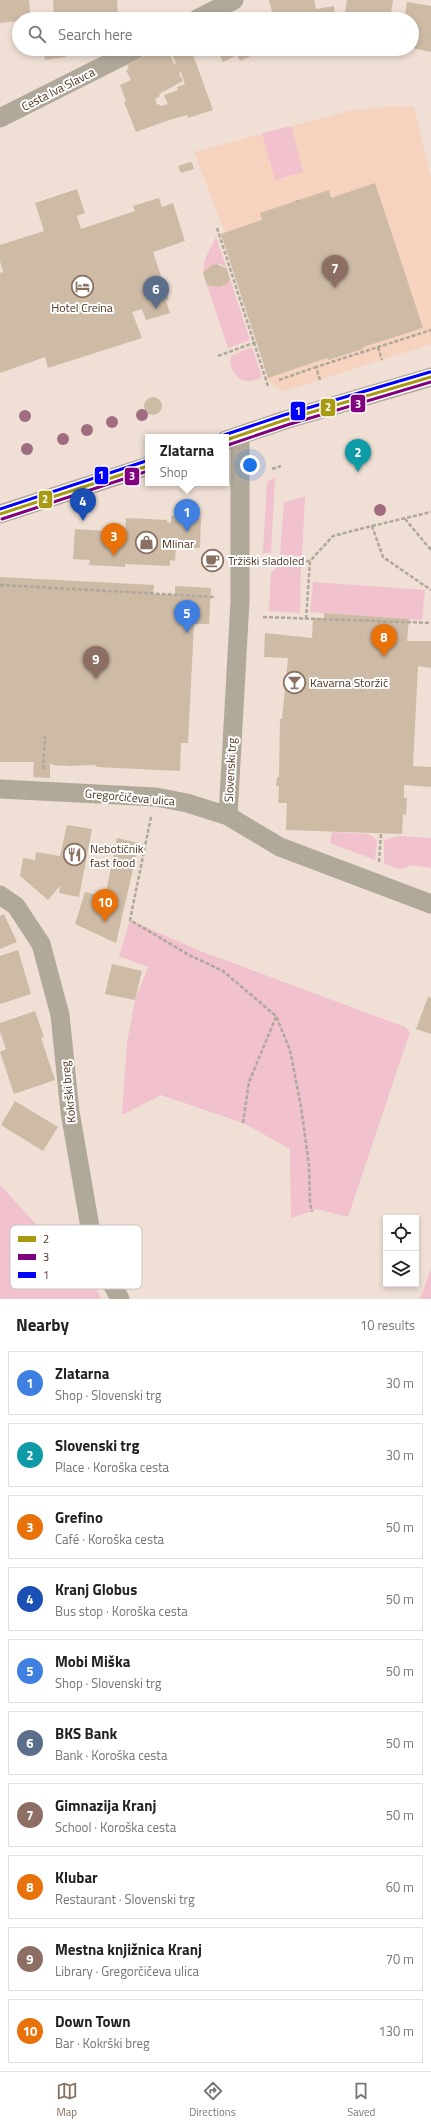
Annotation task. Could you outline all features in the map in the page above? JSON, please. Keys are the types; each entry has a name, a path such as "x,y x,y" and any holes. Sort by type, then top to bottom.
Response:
{"street":[{"path":"211,12 234,0"},
{"name":"Cesta Iva Slavca","path":"0,118 123,56"},
{"path":"233,438 285,420 431,377"},
{"name":"Slovenski trg","path":"228,816 240,601 233,438"},
{"path":"0,514 145,467"},
{"name":"Gregorčičeva ulica","path":"0,789 156,797 187,803 228,816 280,848 431,904"},
{"name":"Kokrški breg","path":"0,895 16,906 41,944 60,1015 70,1112 90,1225"},
{"name":"Kokrški breg","path":"115,1289 120,1299"}],"path":[{"path":"217,228 268,386"},
{"path":"279,380 346,356 431,330"},
{"path":"218,356 255,343"},
{"path":"378,347 382,360"},
{"path":"316,367 320,380"},
{"path":"272,469 281,466"},
{"path":"306,619 310,562 332,536 431,512"},
{"path":"405,519 431,550"},
{"path":"372,526 383,557 431,590"},
{"path":"276,560 310,562"},
{"path":"0,585 215,597"},
{"path":"263,617 431,623"},
{"path":"43,776 45,736"},
{"path":"156,797 130,920 189,955 223,971 276,1016 290,1050 301,1107 309,1165 310,1203 312,1212"},
{"path":"379,867 381,834"},
{"path":"243,1123 249,1082 276,1016"}],"shaded area":[{"path":"384,107 414,107 431,178 431,344 285,391 273,386 268,378 221,234 225,232 194,152 349,111"},
{"path":"291,126 303,172 275,180 262,133"},
{"path":"216,237 227,269 221,264 215,264 203,273 205,259"},
{"path":"230,279 250,340 228,348 207,285 219,287 227,284"},
{"path":"252,347 262,377 252,381 246,381 239,378 233,372 230,360 231,356"},
{"path":"275,477 271,553 263,553 267,482"},
{"path":"305,496 302,556 280,555 284,503"},
{"path":"281,563 301,565 300,613 269,611 271,573"},
{"path":"313,582 425,590 422,620 310,612"},
{"path":"332,832 368,834 377,840 375,860 330,843"},
{"path":"400,836 431,838 431,868 411,865 400,869 384,864 384,840"},
{"path":"130,920 200,951 405,1027 410,1032 348,1217 317,1209 291,1218 290,1149 243,1123 161,1095 122,1115 127,1043 135,1000 148,967 119,956"},
{"path":"0,1185 37,1225 10,1225 10,1289 96,1289 101,1299 0,1299"},
{"path":"431,1269 431,1299 420,1299"}],"building":[{"path":"0,0 29,0 30,12 12,12 12,22 0,23"},
{"path":"53,0 117,0 118,12 54,12"},
{"path":"269,0 314,0 316,9 334,6 334,12 272,12"},
{"path":"347,0 393,0 391,12 345,12"},
{"path":"407,2 431,6 431,52 419,49 419,12 405,12"},
{"path":"44,56 66,56 66,57 45,60"},
{"path":"145,56 170,56 174,64 176,63 172,56 194,56 213,110 188,118 187,115 166,121 136,132 124,102 126,101 120,85 131,80 126,70 129,69 127,65","holes":["181,72 185,84 177,87 178,90 164,95 168,104 160,106 159,104 157,105 155,99 160,96 159,94 183,81 179,73"]},
{"path":"220,56 235,56 223,62"},
{"path":"238,56 251,56 240,61"},
{"path":"190,162 192,163 194,169 181,173 178,166"},
{"path":"375,183 423,328 363,347 363,349 328,360 327,358 268,378 221,234 262,220 260,213 329,190 331,198"},
{"name":"Hotel Creina","path":"77,189 85,213 77,216 81,229 135,211 133,206 159,198 162,207 173,203 185,241 153,252 169,300 166,301 170,313 146,320 142,309 132,312 142,338 48,368 45,357 0,373 0,273 3,272 0,261 0,245 44,231 35,203"},
{"path":"217,264 227,269 230,279 227,284 219,287 207,285 203,273 212,265"},
{"path":"153,397 159,400 162,406 159,412 153,415 147,412 144,406 147,400"},
{"path":"171,516 201,518 200,548 176,547 175,561 170,560 170,566 125,564 125,567 89,565 90,560 73,559 75,529 121,532 121,534 125,535 126,518 167,520 167,522 171,523"},
{"name":"Tržiški sladoled","path":"210,553 217,553 217,567 209,566"},
{"path":"0,577 154,585 153,594 175,595 175,586 211,588 209,624 194,624 188,743 181,743 180,771 97,767 95,765 66,766 65,763 65,766 53,765 50,763 50,778 33,777 34,762 0,762"},
{"path":"324,613 409,619 407,641 431,641 431,668 418,666 413,766 431,767 431,787 404,785 404,798 407,798 406,815 403,814 402,834 286,830 287,803 278,803 279,786 276,786 277,777 279,777 280,719 282,719 288,658 264,657 265,633 312,638 313,618 324,618"},
{"path":"67,825 92,829 79,897 59,893 60,886 48,900 20,876 23,858 35,860 36,852 60,856"},
{"path":"117,838 139,843 116,943 75,924 85,892 105,897"},
{"path":"4,914 17,942 0,949 0,916"},
{"path":"18,950 31,994 0,1004 0,956"},
{"path":"112,964 142,971 135,1000 105,994"},
{"path":"428,997 431,998 431,1034 416,1029"},
{"path":"35,1011 44,1037 41,1038 55,1080 14,1094 0,1052 6,1049 0,1032 0,1023"},
{"path":"15,1101 58,1127 43,1151 1,1125"}],"transit line":[{"name":"1","path":"227,434 284,415 430,372"},
{"name":"2","path":"229,439 285,420 431,377"},
{"name":"3","path":"229,445 287,425 431,382"},
{"name":"1","path":"0,509 145,461"},
{"name":"2","path":"0,514 145,467"},
{"name":"3","path":"2,519 145,472"}],"place":[{"name":"Hotel Creina","path":"82,286"},
{"name":"Gimnazija Kranj","path":"335,288"},
{"name":"BKS Bank","path":"156,309"},
{"name":"Slovenski trg","path":"358,472"},
{"name":"Kranj Globus","path":"83,521"},
{"name":"Zlatarna","path":"187,532"},
{"name":"Mlinar","path":"147,543"},
{"name":"Grefino","path":"114,556"},
{"name":"Tržiški sladoled","path":"213,560"},
{"name":"Mobi Miška","path":"187,633"},
{"name":"Klubar","path":"384,657"},
{"name":"Mestna knjižnica Kranj","path":"96,679"},
{"name":"Kavarna Storžič","path":"294,682"},
{"name":"Nebotičnik fast food","path":"75,855"},
{"name":"Down Town","path":"105,922"}]}
